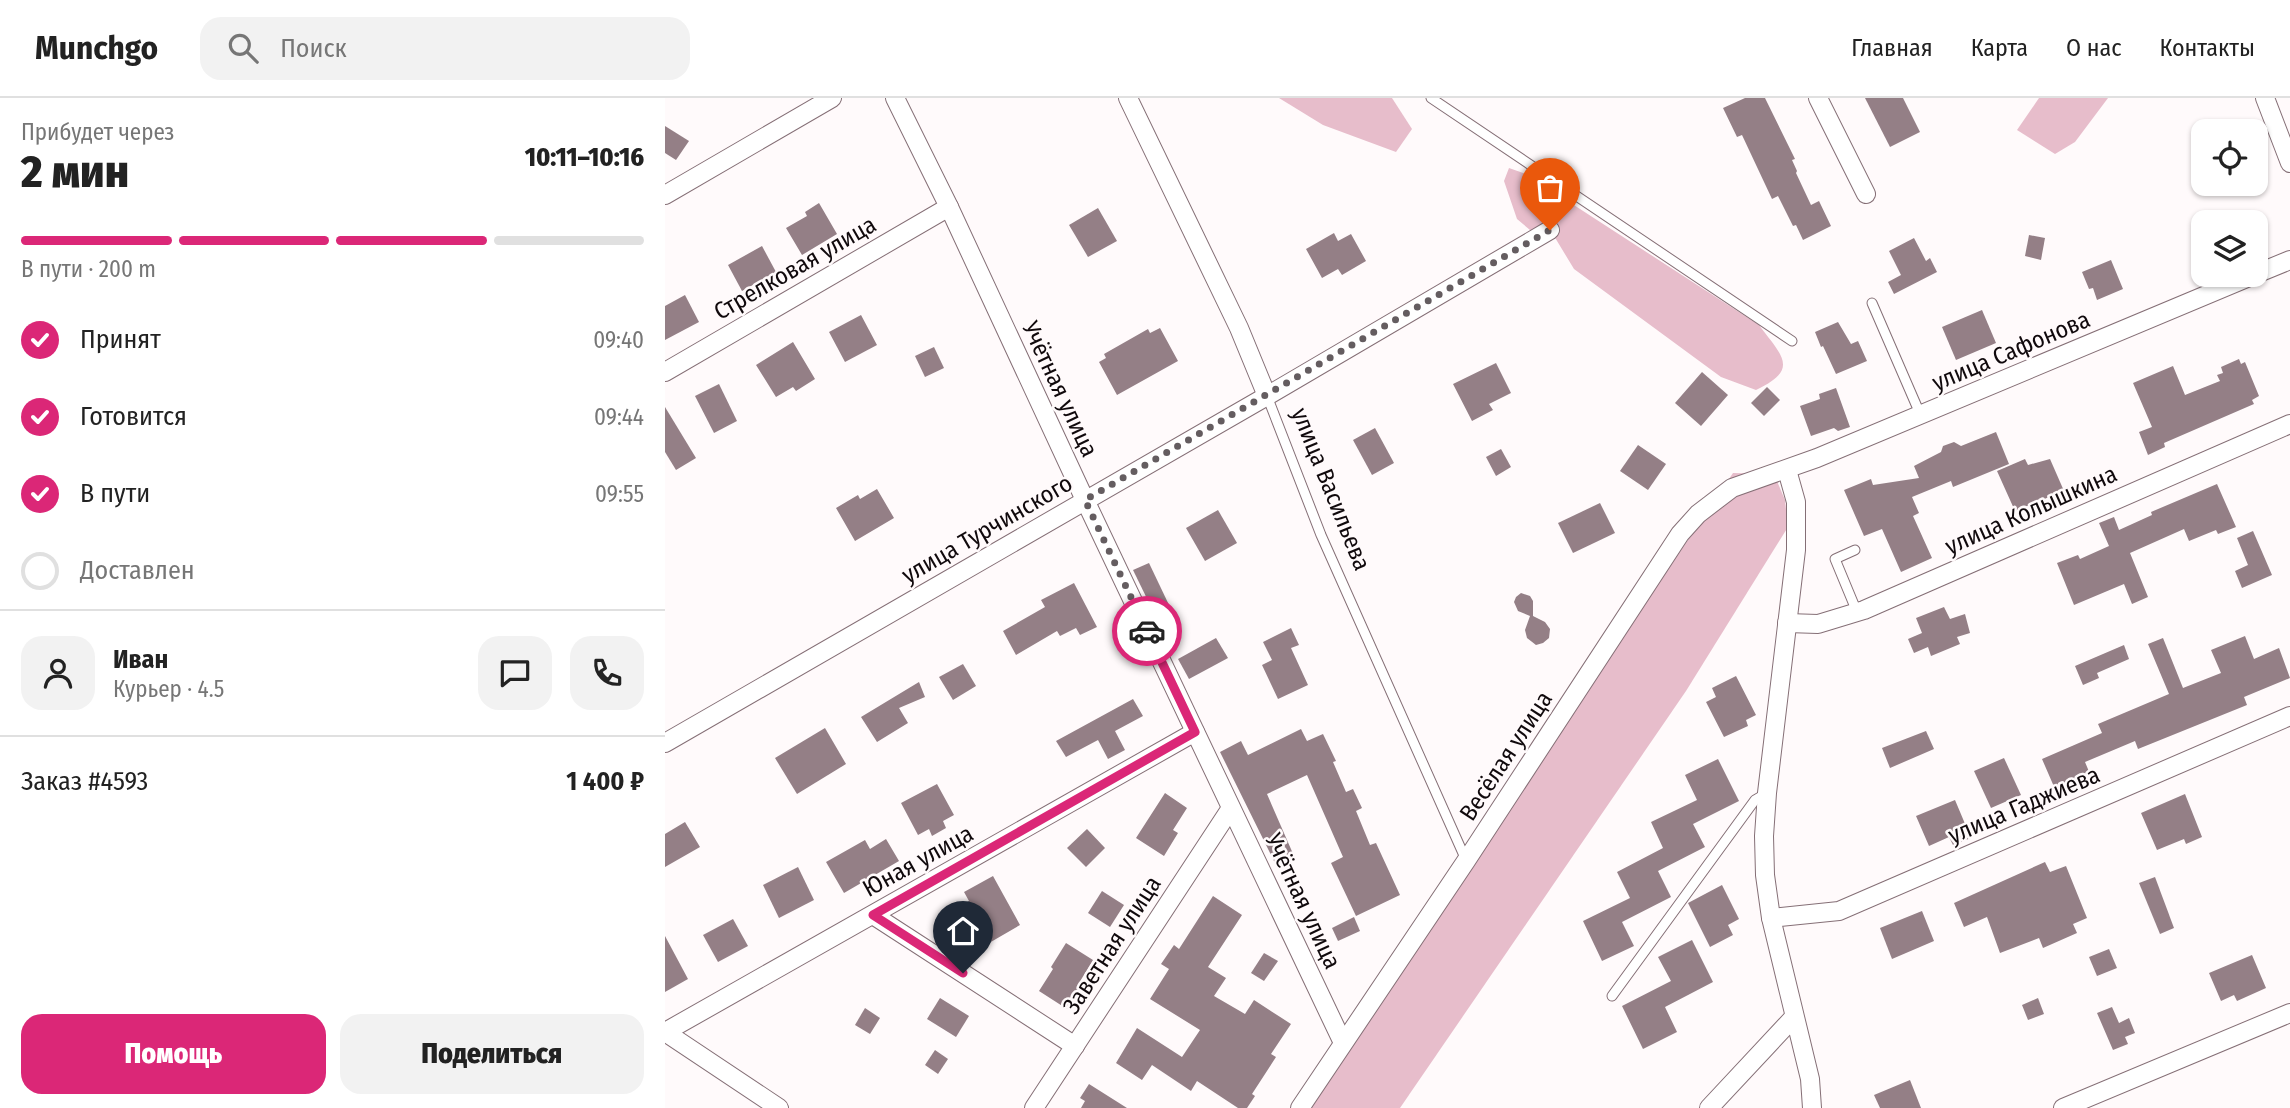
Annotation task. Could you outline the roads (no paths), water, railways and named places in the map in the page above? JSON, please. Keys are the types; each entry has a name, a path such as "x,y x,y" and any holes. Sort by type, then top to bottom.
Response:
{"street":[{"path":"665,195 832,98"},
{"name":"Учётная улица","path":"895,98 949,207 1343,1043"},
{"name":"улица Васильева","path":"1128,98 1239,328 1267,396"},
{"path":"1818,98 1866,194"},
{"path":"2265,98 2290,163"},
{"name":"Стрелковая улица","path":"665,372 949,207"},
{"name":"улица Турчинского","path":"665,743 1550,230"},
{"name":"улица Сафонова","path":"2268,269 2290,260"},
{"name":"улица Сафонова","path":"1787,470 2224,287"},
{"name":"улица Колышкина","path":"1787,623 1818,624 1857,612 2290,424"},
{"path":"1787,470 1796,502 1796,550 1767,793 1765,849 1771,918 1809,1080 1812,1108"},
{"name":"Весёлая улица","path":"1300,1108 1680,534 1698,514 1732,488 1787,470"},
{"name":"улица Гаджиева","path":"1771,918 1839,911 2290,716"},
{"name":"Юная улица","path":"665,1032 1195,732"},
{"name":"Заветная улица","path":"1034,1108 1231,808"},
{"path":"873,915 1075,1046"},
{"path":"2063,1108 2290,1013"},
{"path":"1709,1108 1794,1017"},
{"path":"665,1032 779,1108"}],"lane":[{"path":"1431,98 1792,341"},
{"path":"2271,98 2290,138"},
{"path":"1871,303 1921,415"},
{"name":"улица Васильева","path":"1267,396 1321,535 1466,861"},
{"path":"1855,550 1835,559 1857,612"},
{"path":"1612,996 1755,800 1767,793"}]}
